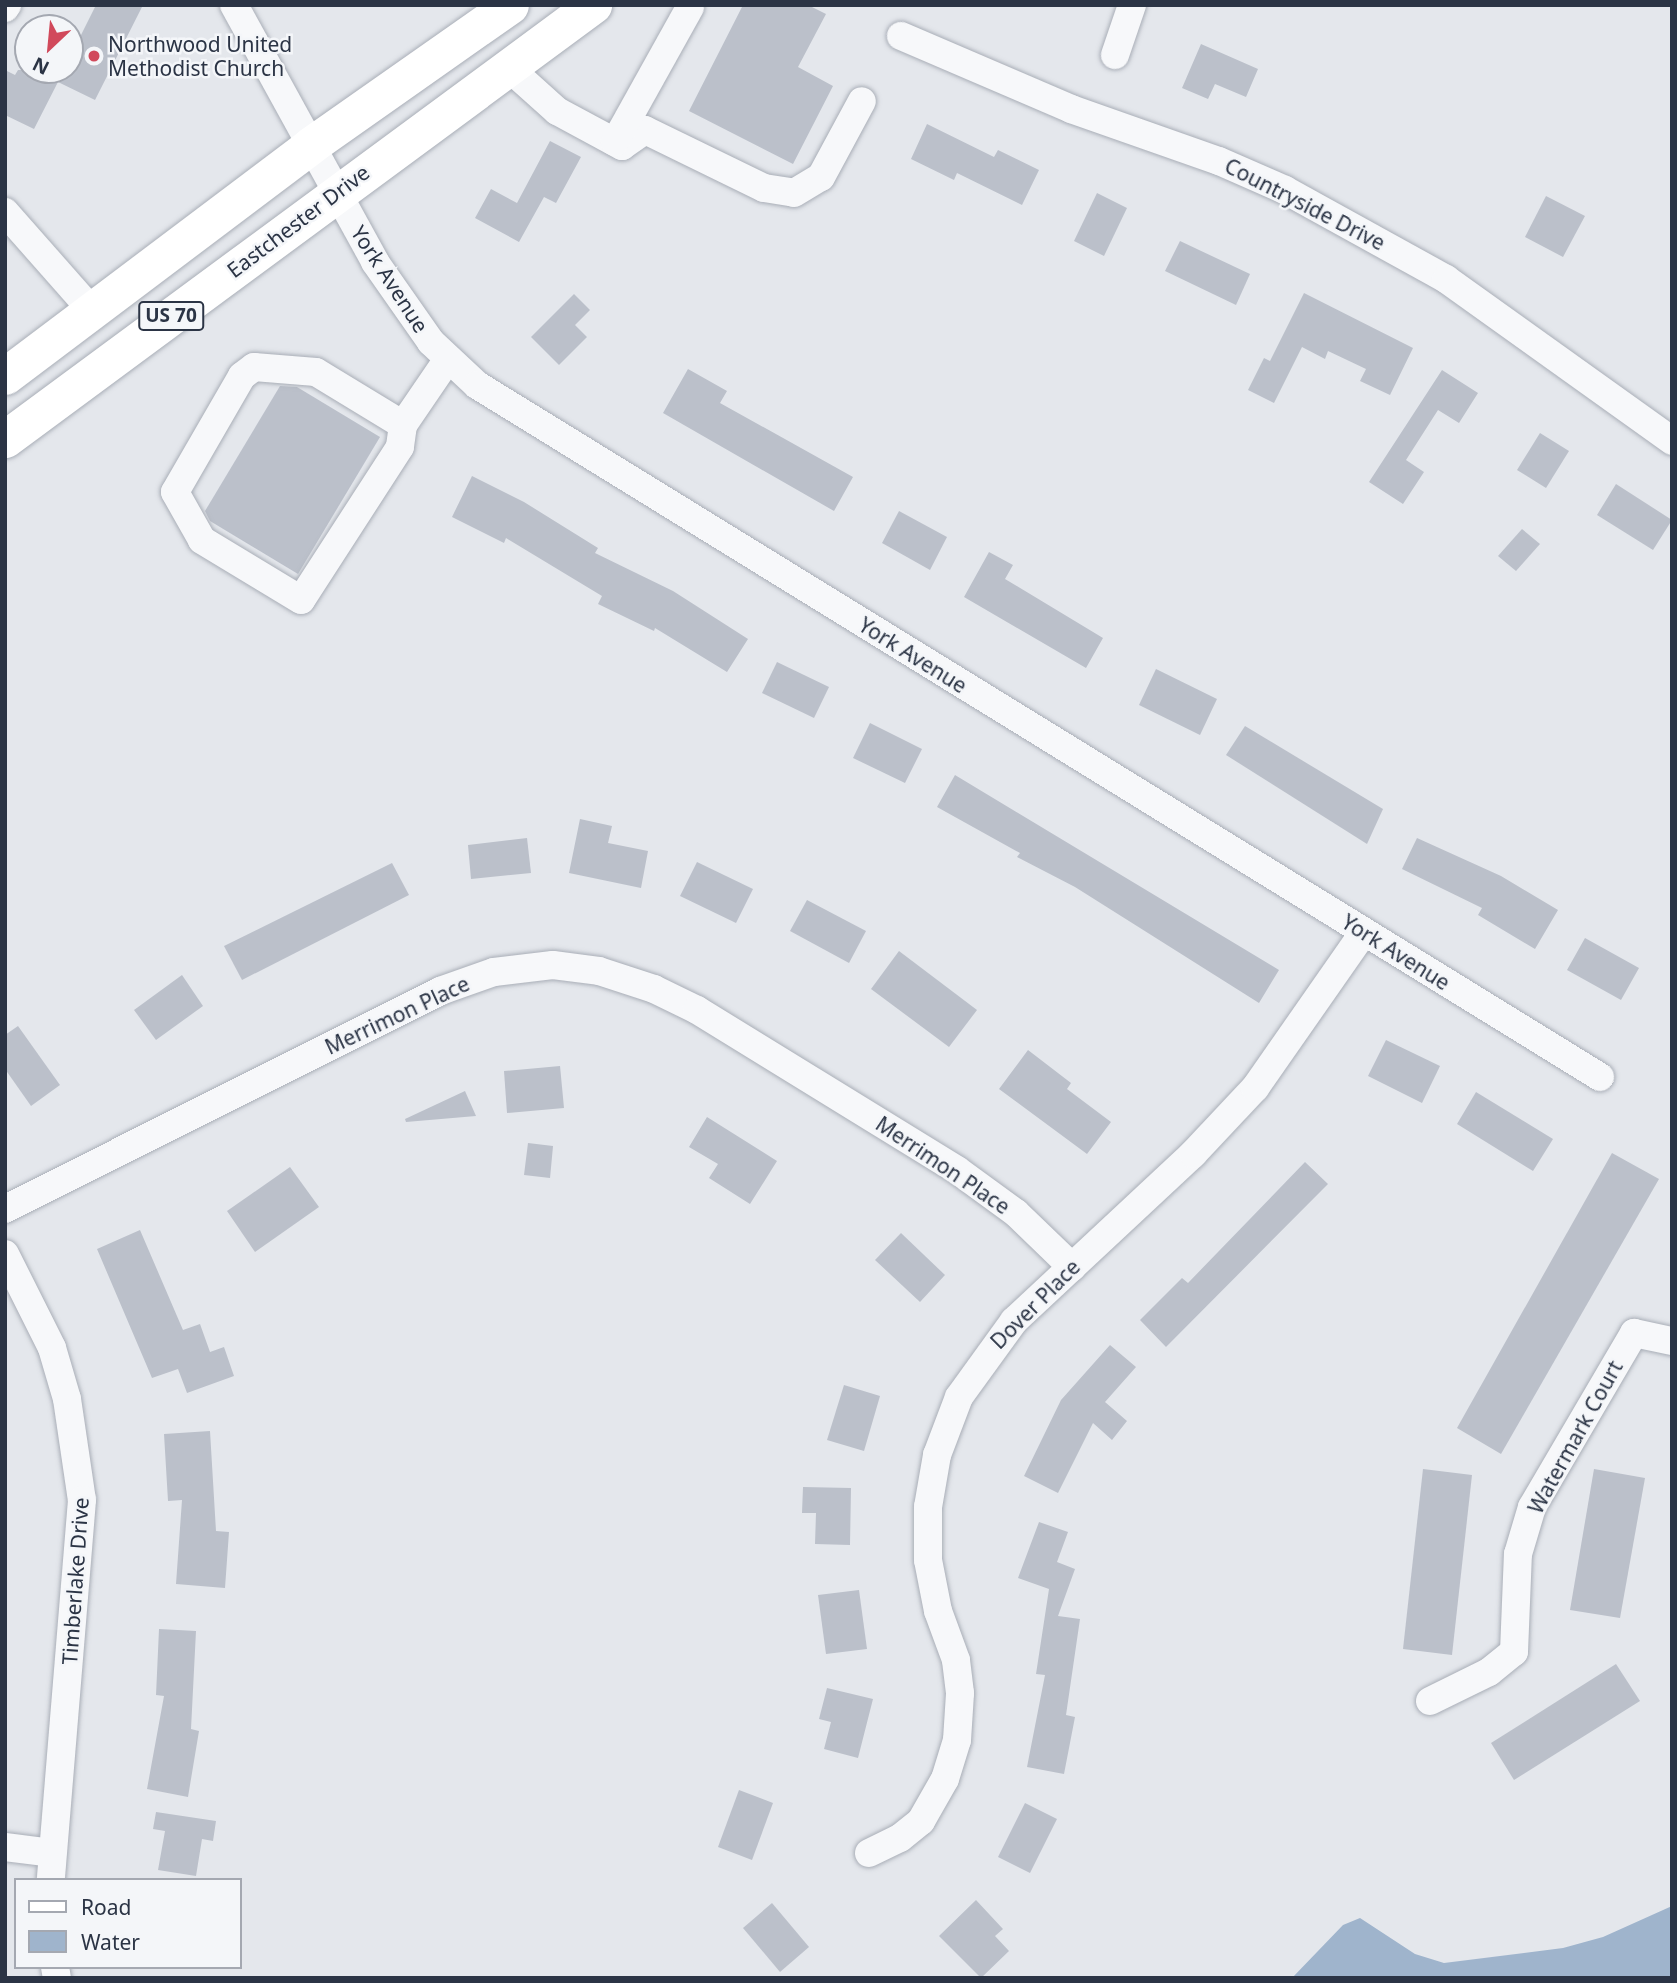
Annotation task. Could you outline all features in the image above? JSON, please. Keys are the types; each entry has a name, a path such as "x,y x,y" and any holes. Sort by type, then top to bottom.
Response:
{"main road":[{"name":"US 70","path":"5,376 93,313 311,145 510,5"},
{"name":"Eastchester Drive","path":"5,439 336,192 593,5"}],"street":[{"path":"1115,55 1132,5"},
{"path":"615,142 690,7"},
{"name":"York Avenue","path":"248,11 336,192 411,318 448,359 510,407 1600,1077"},
{"name":"Countryside Drive","path":"901,36 1071,109 1219,161 1284,190 1446,279 1672,441"},
{"path":"508,67 547,104 622,146 645,130 764,188 794,193 821,177 862,101"},
{"path":"5,212 93,313"},
{"path":"403,425 316,372 254,367 242,376 175,492 202,540 301,600 400,447 403,425 448,359"},
{"name":"Dover Place","path":"869,1853 900,1839 921,1821 945,1779 957,1740 961,1700 956,1660 938,1611 928,1560 928,1507 937,1455 959,1397 987,1352 1072,1267 1194,1154 1255,1088 1364,932"},
{"name":"Merrimon Place","path":"5,1209 440,991 494,972 553,965 599,971 654,989 697,1010 957,1170 1016,1213 1072,1267"},
{"name":"Timberlake Drive","path":"5,1254 56,1361 78,1450 82,1500 52,1866"},
{"name":"Watermark Court","path":"1430,1701 1489,1672 1514,1652 1518,1554 1532,1507 1634,1333 1669,1334"},
{"path":"5,1847 52,1866"}],"water":[{"path":"1672,1906 1672,1978 1292,1978 1343,1925 1360,1918 1415,1954 1444,1963 1563,1948 1603,1937"}],"building":[{"name":"Northwood United Methodist Church","path":"96,5 143,5 95,100 62,84 84,84 84,29"},
{"path":"743,5 808,5 826,14 798,67 833,86 793,164 689,111"},
{"path":"1201,44 1258,69 1246,97 1215,84 1208,99 1182,88"},
{"name":"Northwood United Methodist Church","path":"5,70 14,74 14,84 57,84 34,129 5,115"},
{"path":"927,124 994,157 998,150 1039,170 1022,205 957,173 954,180 911,159"},
{"path":"550,141 581,157 556,203 544,197 519,242 475,218 491,189 517,203"},
{"path":"1097,193 1127,208 1104,256 1074,241"},
{"path":"1546,196 1585,216 1563,257 1525,237"},
{"path":"1180,241 1250,274 1236,305 1165,271"},
{"path":"1304,293 1413,348 1390,395 1360,381 1366,369 1328,351 1325,359 1302,347 1274,403 1248,390 1264,358 1270,361"},
{"path":"574,294 590,310 575,325 587,337 559,365 531,337"},
{"path":"688,369 727,391 720,403 853,477 834,511 663,413"},
{"path":"1442,370 1478,393 1459,423 1438,410 1406,460 1424,472 1403,504 1369,482"},
{"path":"280,386 297,387 380,437 298,574 210,521 205,511"},
{"path":"1540,433 1569,451 1546,488 1517,470"},
{"path":"472,476 524,502 598,548 595,553 673,591 748,639 727,672 655,628 654,631 598,604 602,596 506,538 504,543 452,517"},
{"path":"1616,484 1672,520 1653,550 1597,515"},
{"path":"899,511 947,537 930,570 882,543"},
{"path":"1522,529 1540,544 1516,571 1498,556"},
{"path":"989,552 1013,565 1005,579 1103,638 1086,668 964,597"},
{"path":"777,662 829,687 814,718 762,693"},
{"path":"1156,669 1217,699 1200,735 1139,705"},
{"path":"870,723 922,749 905,783 853,758"},
{"path":"1245,726 1383,809 1367,844 1226,755"},
{"path":"955,775 1279,970 1259,1003 1075,887 1017,857 1020,853 937,807"},
{"path":"580,819 612,826 608,843 648,851 641,888 569,873"},
{"path":"527,838 531,873 471,879 468,845"},
{"path":"1417,838 1501,876 1558,910 1535,949 1478,915 1482,908 1402,869"},
{"path":"697,862 753,889 736,923 680,896"},
{"path":"392,863 409,895 242,980 224,946"},
{"path":"807,900 866,931 849,963 790,931"},
{"path":"1585,938 1639,968 1621,1000 1567,970"},
{"path":"899,951 977,1010 949,1047 871,989"},
{"path":"182,975 203,1006 156,1040 134,1010"},
{"path":"18,1026 60,1085 31,1106 5,1069 5,1035"},
{"path":"1386,1040 1440,1066 1422,1103 1368,1076"},
{"path":"1028,1050 1071,1083 1067,1089 1111,1122 1087,1154 999,1089"},
{"path":"560,1066 564,1108 507,1113 504,1071"},
{"path":"465,1091 476,1116 406,1122 405,1119"},
{"path":"1476,1092 1553,1139 1533,1171 1457,1124"},
{"path":"707,1117 777,1161 750,1204 709,1178 718,1164 689,1147"},
{"path":"528,1143 553,1146 550,1178 524,1175"},
{"path":"1612,1153 1659,1179 1501,1454 1457,1428"},
{"path":"1305,1162 1328,1184 1166,1347 1140,1320 1182,1278 1188,1283"},
{"path":"290,1167 319,1207 255,1252 227,1211"},
{"path":"140,1230 183,1330 200,1324 210,1352 224,1347 234,1376 187,1393 178,1369 152,1378 97,1249"},
{"path":"901,1233 945,1275 920,1302 875,1260"},
{"path":"1110,1345 1136,1367 1105,1402 1127,1421 1112,1440 1093,1423 1058,1493 1024,1476 1061,1400"},
{"path":"844,1385 880,1396 864,1451 827,1440"},
{"path":"210,1431 216,1531 229,1532 225,1588 176,1584 182,1500 168,1501 164,1434"},
{"path":"1423,1469 1472,1475 1452,1655 1403,1649"},
{"path":"1594,1469 1645,1478 1620,1618 1570,1610"},
{"path":"803,1487 851,1488 850,1545 815,1544 816,1513 802,1513"},
{"path":"1039,1522 1068,1532 1057,1562 1075,1569 1058,1616 1080,1619 1066,1715 1075,1717 1064,1774 1027,1767 1045,1675 1036,1674 1049,1589 1018,1578"},
{"path":"859,1590 867,1649 826,1654 818,1595"},
{"path":"159,1629 196,1631 191,1729 199,1731 188,1797 147,1789 164,1696 156,1695"},
{"path":"1616,1664 1640,1701 1514,1780 1491,1743"},
{"path":"827,1688 873,1699 858,1758 824,1749 831,1722 819,1719"},
{"path":"739,1790 773,1803 752,1860 718,1847"},
{"path":"1025,1803 1057,1819 1030,1873 998,1857"},
{"path":"156,1812 216,1821 213,1841 202,1839 196,1876 158,1870 165,1831 153,1829"},
{"path":"976,1900 1003,1929 995,1936 1009,1951 981,1978 939,1936"},
{"path":"772,1903 809,1947 780,1972 743,1928"}],"place":[{"name":"Northwood United Methodist Church","path":"94,56"}]}
